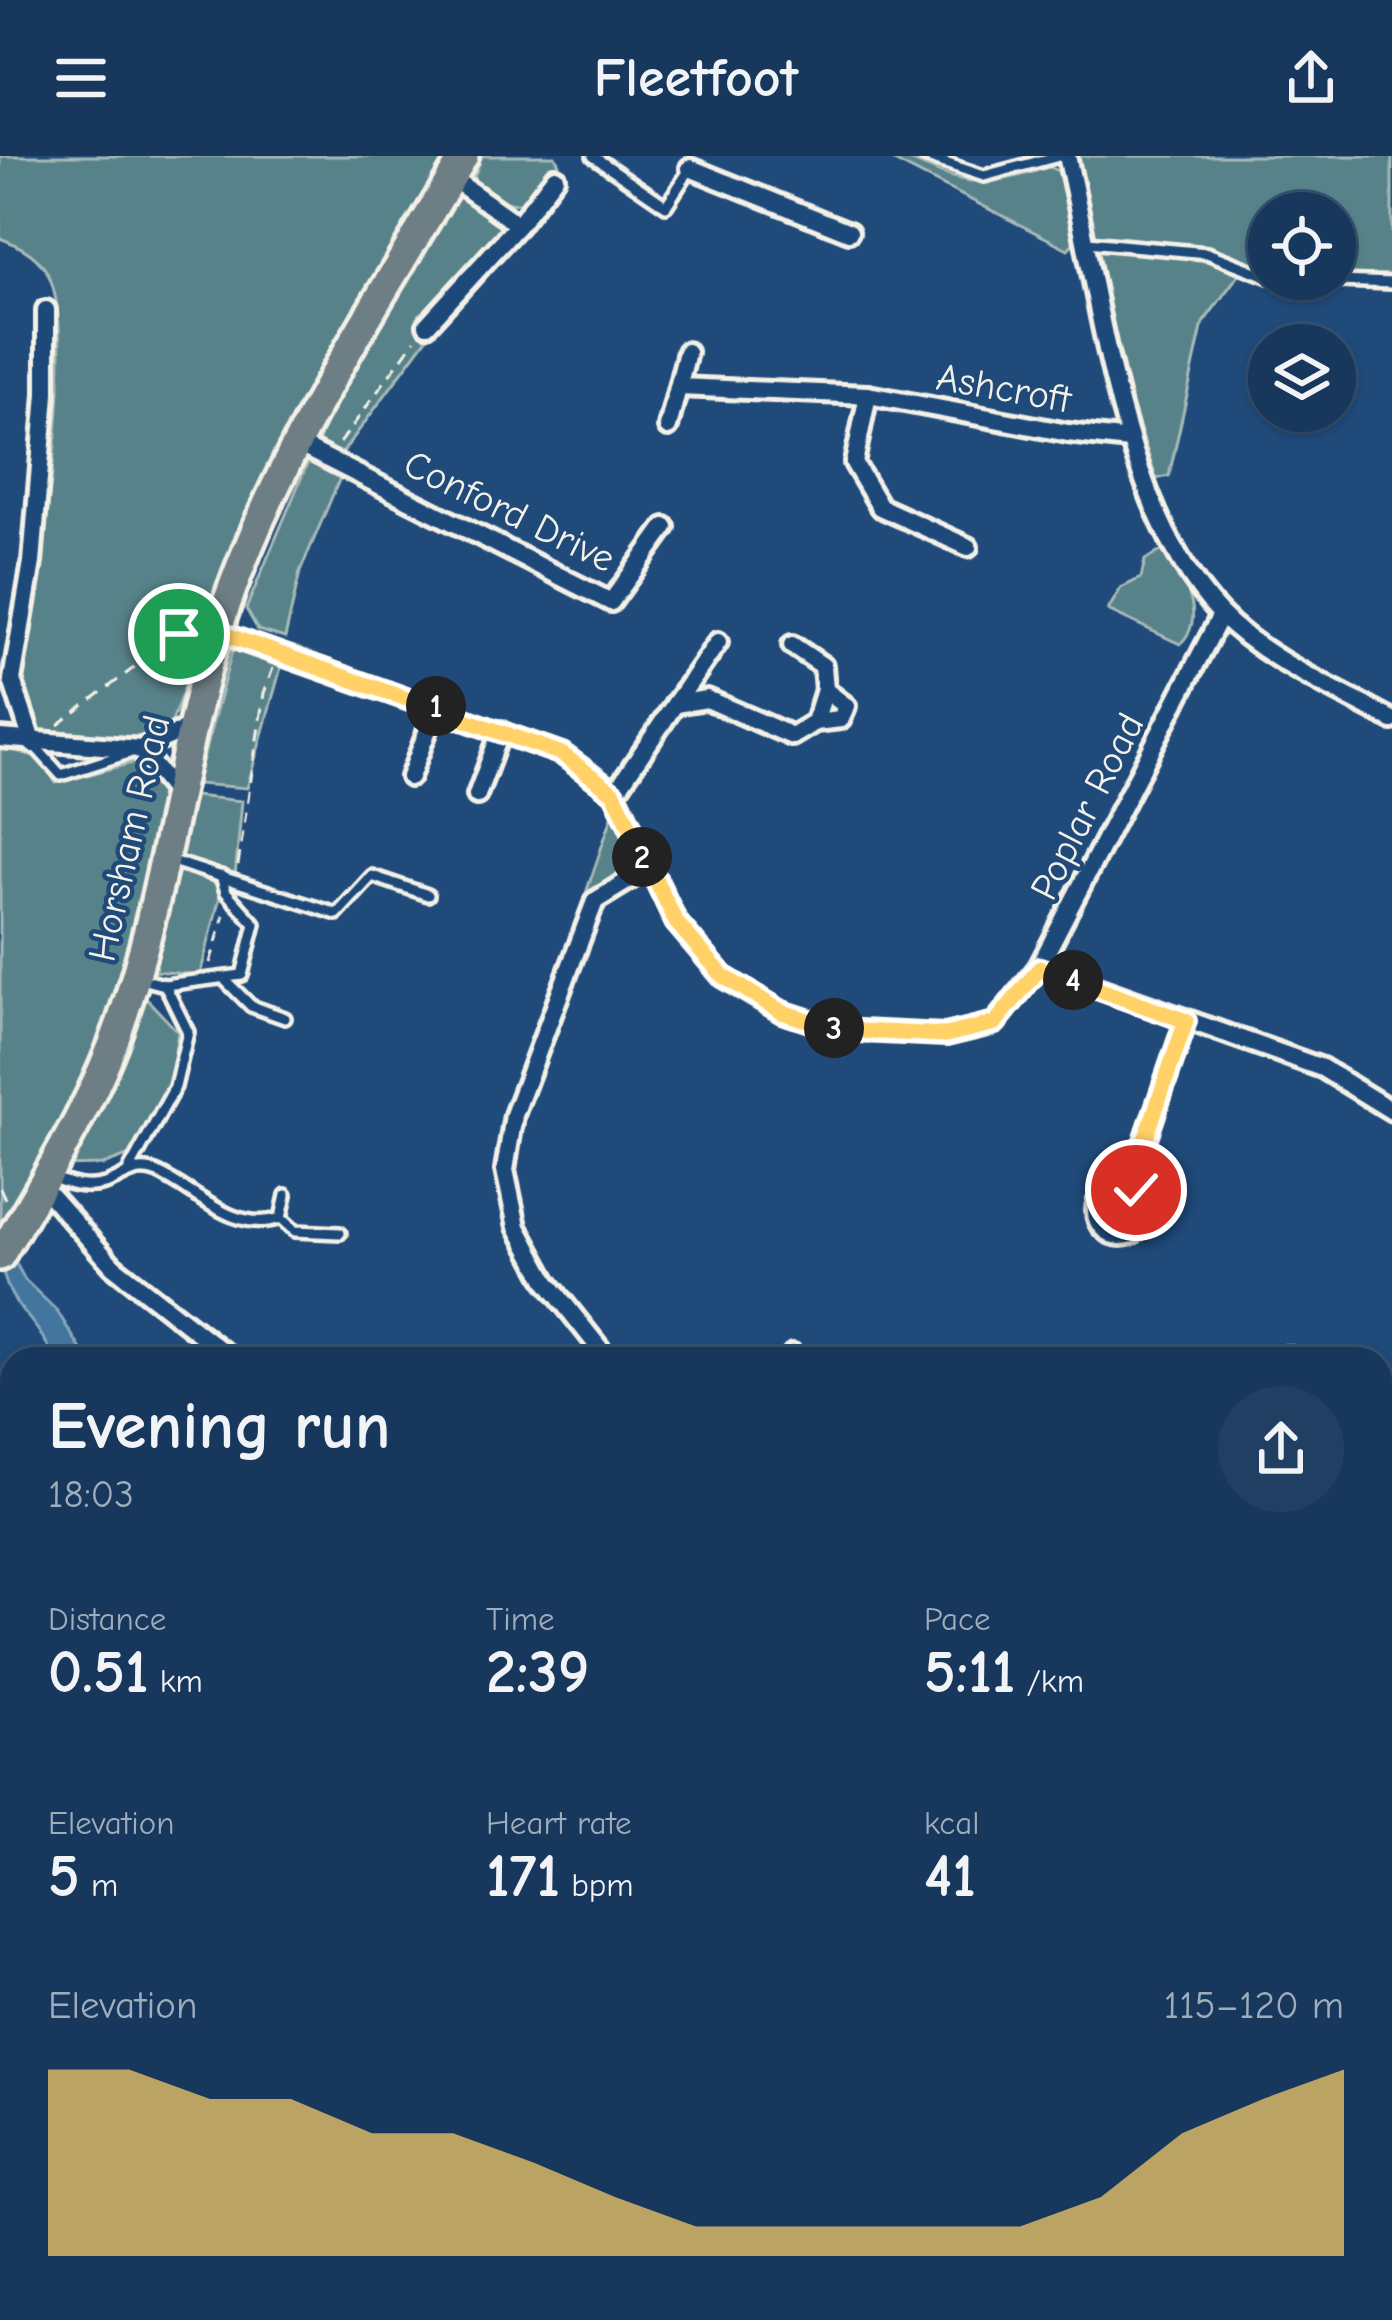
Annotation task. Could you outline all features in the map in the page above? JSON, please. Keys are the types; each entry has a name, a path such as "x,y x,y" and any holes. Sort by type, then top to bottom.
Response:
{"main road":[{"name":"Horsham Road","path":"6,1246 95,1088 135,977 218,632 253,540 334,376 458,167"}],"street":[{"path":"1063,156 1088,242 1129,440 1180,558 1221,615 1286,661 1392,720"},
{"name":"Horsham Road","path":"458,167 518,225"},
{"path":"690,168 849,232"},
{"path":"427,325 518,225 555,176"},
{"path":"33,744 12,680 32,562 46,394 46,310"},
{"path":"668,427 687,352"},
{"name":"Ashcroft","path":"680,387 868,395 1068,434 1129,440"},
{"path":"868,395 854,463 880,507 968,547"},
{"name":"Conford Drive","path":"300,445 611,602 665,527"},
{"name":"Poplar Road","path":"218,632 562,754 614,793 676,922 723,976 782,1012 838,1030 946,1035 995,1023 1040,968 1221,615"},
{"path":"614,793 718,642"},
{"path":"675,704 707,699 792,736 815,722 825,690 823,666 792,644"},
{"path":"410,777 437,706"},
{"path":"0,738 140,749 194,726"},
{"path":"477,795 500,730"},
{"path":"140,749 179,799"},
{"path":"599,1347 537,1264 517,1227 505,1170 514,1115 595,901 647,869"},
{"path":"1040,968 1322,1068 1392,1111"},
{"path":"1129,1187 1186,1021"},
{"path":"45,1182 113,1266 217,1347"}],"lane":[{"path":"593,156 666,206 690,168"},
{"path":"924,156 984,176 1063,156"},
{"path":"1088,242 1207,253 1248,269"},
{"path":"1356,282 1392,283"},
{"path":"33,744 62,776 140,749"},
{"path":"164,859 337,914 372,876 428,895"},
{"path":"135,977 165,986 226,981 242,974 254,932 251,915 230,897 221,876"},
{"path":"226,981 251,1006 285,1018"},
{"path":"45,1182 79,1187 106,1184 129,1170 175,1087 188,1032 165,986"},
{"path":"129,1170 155,1171 207,1207 266,1223 280,1218"},
{"path":"280,1218 286,1195"},
{"path":"280,1218 295,1231 340,1233"}],"path":[{"path":"329,460 427,325"},
{"path":"33,744 179,634 218,632"},
{"path":"235,879 253,795 264,693 279,653"},
{"path":"207,983 230,897"}],"green space":[{"path":"0,156 451,156 229,566 171,724 153,737 39,735 23,697 21,653 54,457 59,326 45,269 25,250 0,238"},
{"path":"482,156 555,156 559,164 539,191 522,203 512,203 472,183"},
{"path":"884,156 968,181 1002,180 1049,167 1058,171 1075,241 1068,249"},
{"path":"1077,156 1392,156 1392,275 1356,274 1356,192 1248,192 1248,262 1193,244 1093,236"},
{"path":"466,196 499,220 500,235 440,302 420,314 420,325 431,333 340,456 317,446 327,417 457,197"},
{"path":"1096,249 1208,258 1242,270 1203,323 1169,476 1156,479 1132,404"},
{"path":"315,460 342,473 300,572 285,638 258,630 246,609 308,462"},
{"path":"1165,549 1190,596 1192,622 1180,644 1108,610 1121,588 1141,578 1145,560"},
{"path":"233,648 282,664 247,788 196,784"},
{"path":"0,746 40,758 56,783 140,761 165,792 129,957 98,1057 0,1234"},
{"path":"194,796 242,801 235,877 177,859"},
{"path":"614,811 632,857 622,873 586,893"},
{"path":"177,870 223,885 200,975 153,971"},
{"path":"144,996 178,1032 170,1083 138,1152 103,1165 63,1166 109,1088"}],"shaded area":[{"path":"0,1234 25,1280 57,1311 80,1347 48,1347 10,1292"}],"route":[{"path":"179,634 218,632 562,754 614,793 676,922 723,976 782,1012 838,1030 946,1035 995,1023 1040,968 1186,1021 1129,1187 1136,1190"}]}
